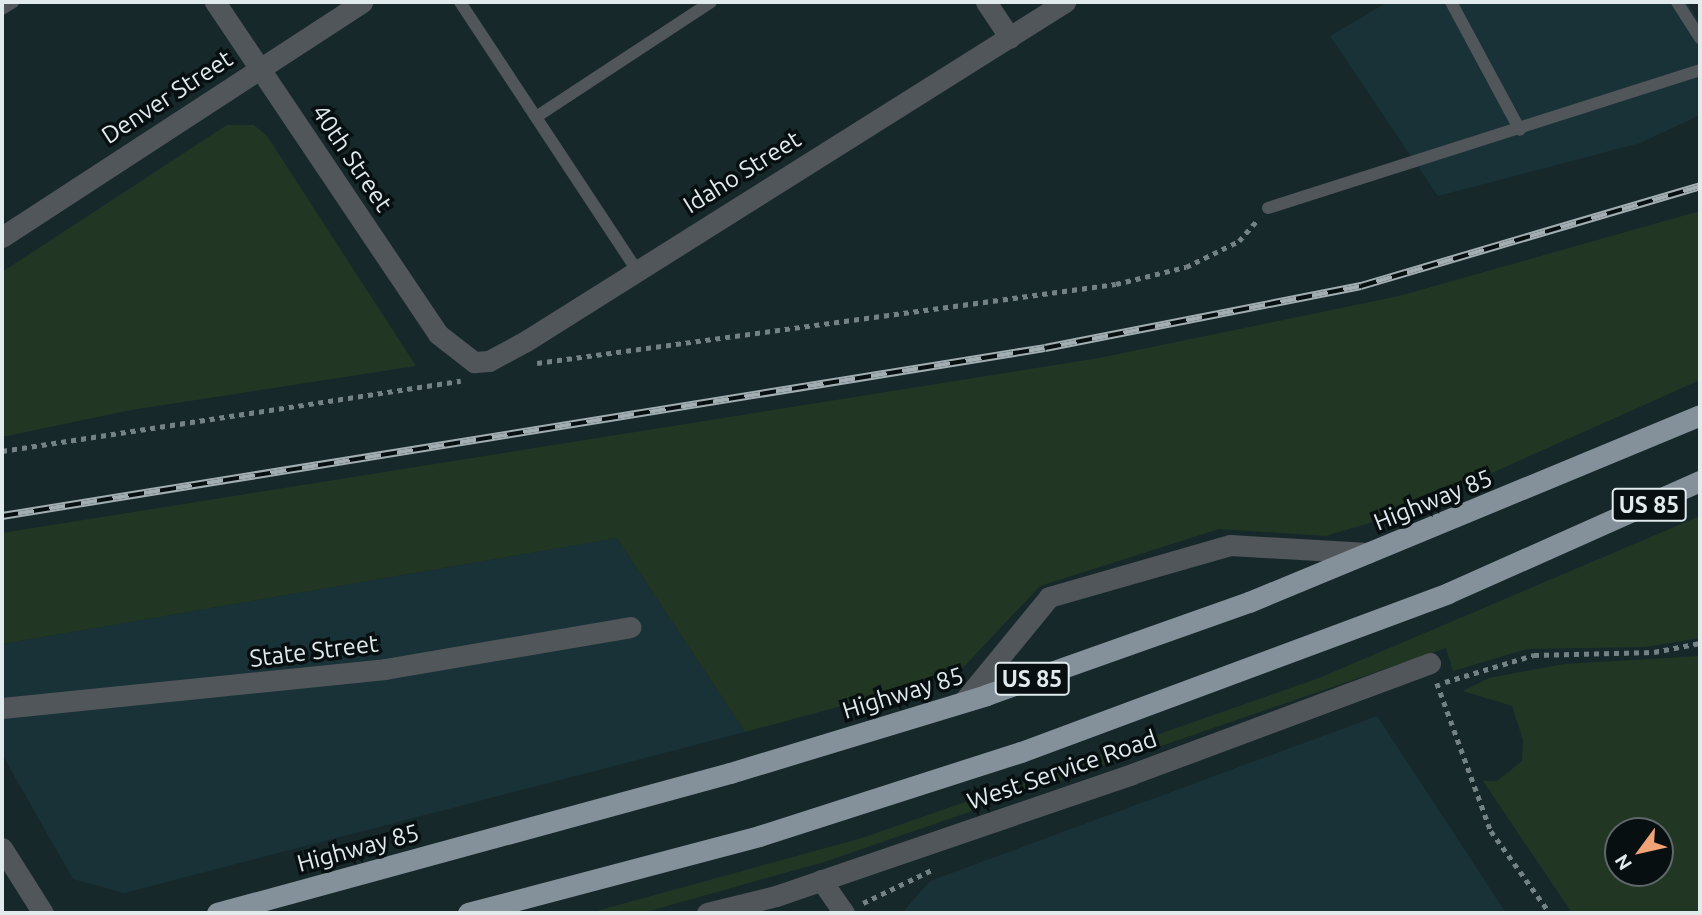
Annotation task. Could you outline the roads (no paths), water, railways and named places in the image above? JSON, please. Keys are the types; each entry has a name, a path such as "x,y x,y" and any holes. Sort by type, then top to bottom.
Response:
{"highway":[{"name":"Highway 85","path":"217,913 730,773 964,701 1373,553 1700,415"},
{"name":"US 85","path":"468,913 759,836 1033,748 1435,598 1700,481"}],"street":[{"name":"40th Street","path":"215,2 447,342"},
{"name":"Denver Street","path":"2,237 362,2"},
{"path":"986,2 1010,38"},
{"name":"Idaho Street","path":"447,342 474,362 489,361 1065,2"},
{"path":"964,701 1049,597 1230,545 1373,553"},
{"name":"State Street","path":"2,708 385,669 630,627"},
{"name":"West Service Road","path":"707,913 781,905 821,880 1430,663"},
{"path":"2,848 43,913"},
{"path":"821,880 844,913"}],"lane":[{"path":"2,9 13,2"},
{"path":"460,2 637,270"},
{"path":"536,117 711,2"},
{"path":"1451,2 1520,130"},
{"path":"1676,2 1700,38"},
{"path":"1268,208 1520,130 1700,70"}],"railway":[{"path":"2,516 1045,348 1361,286 1700,186"}]}
